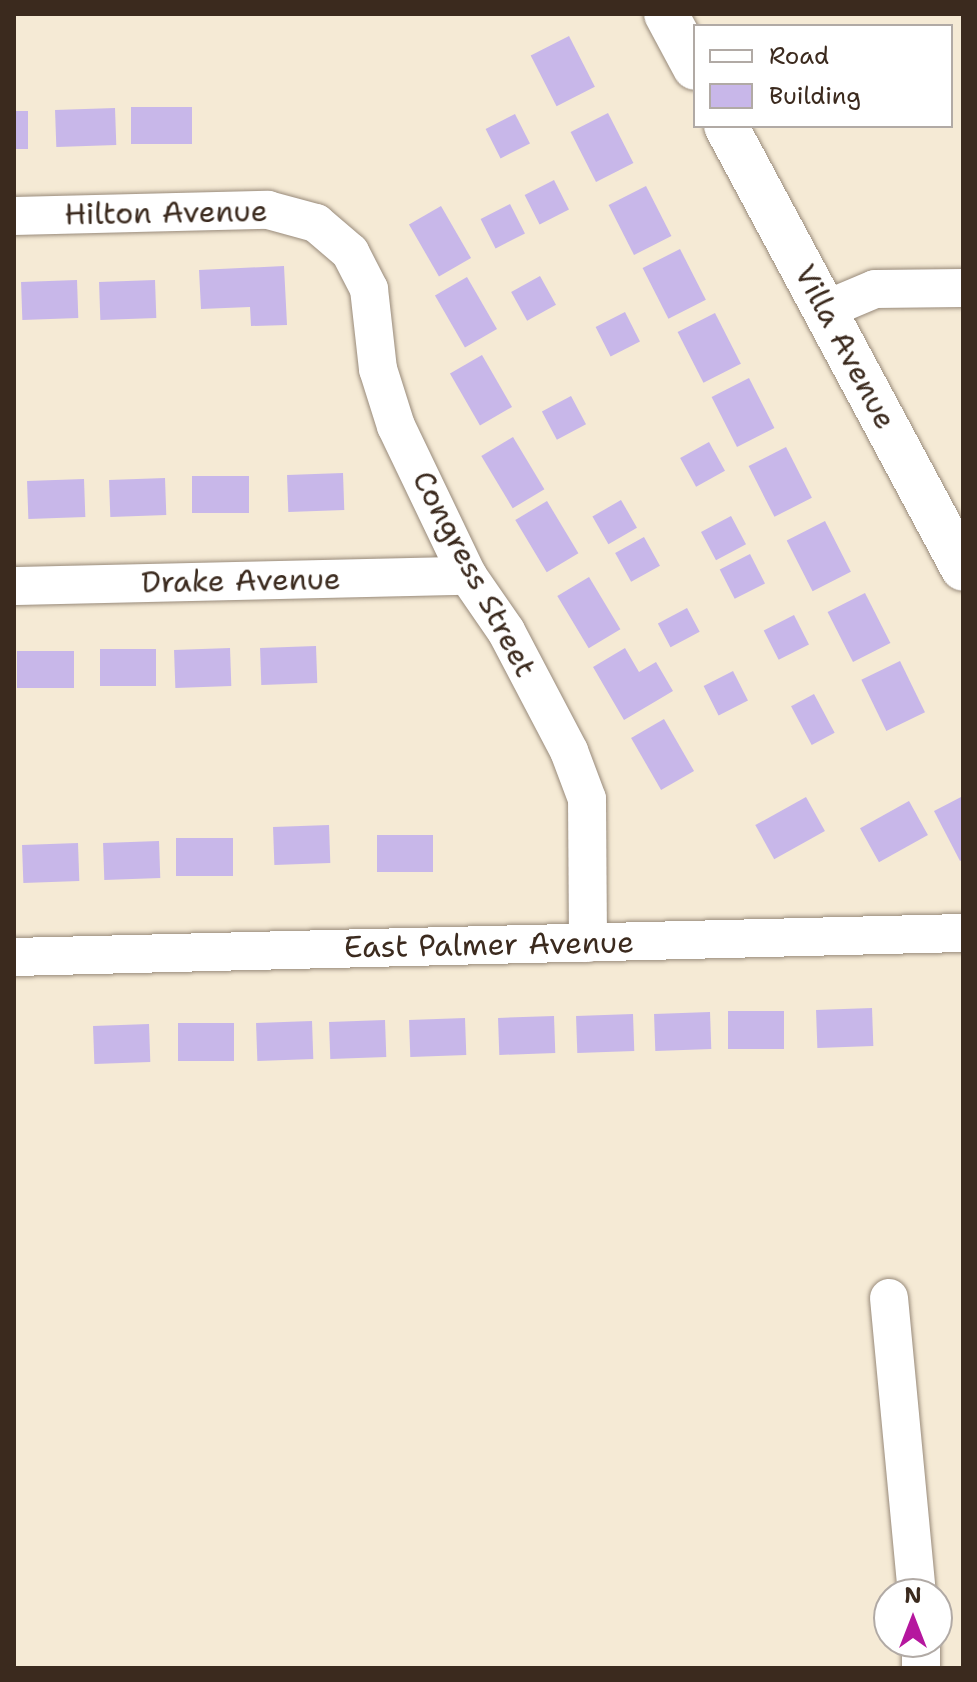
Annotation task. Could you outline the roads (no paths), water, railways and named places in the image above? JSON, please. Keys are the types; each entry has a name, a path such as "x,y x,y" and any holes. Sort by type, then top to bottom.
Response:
{"main road":[{"path":"666,14 693,64"},
{"name":"Villa Avenue","path":"727,128 963,569"}],"street":[{"name":"Hilton Avenue","path":"14,216 268,210 316,223"},
{"name":"Congress Street","path":"316,223 350,252 362,270 378,369 396,426 468,576 506,631 569,751 587,799 588,943"},
{"path":"825,310 875,289 963,288"},
{"name":"Drake Avenue","path":"14,586 468,576"},
{"name":"East Palmer Avenue","path":"14,957 963,933"},
{"path":"889,1298 915,1578"}]}
